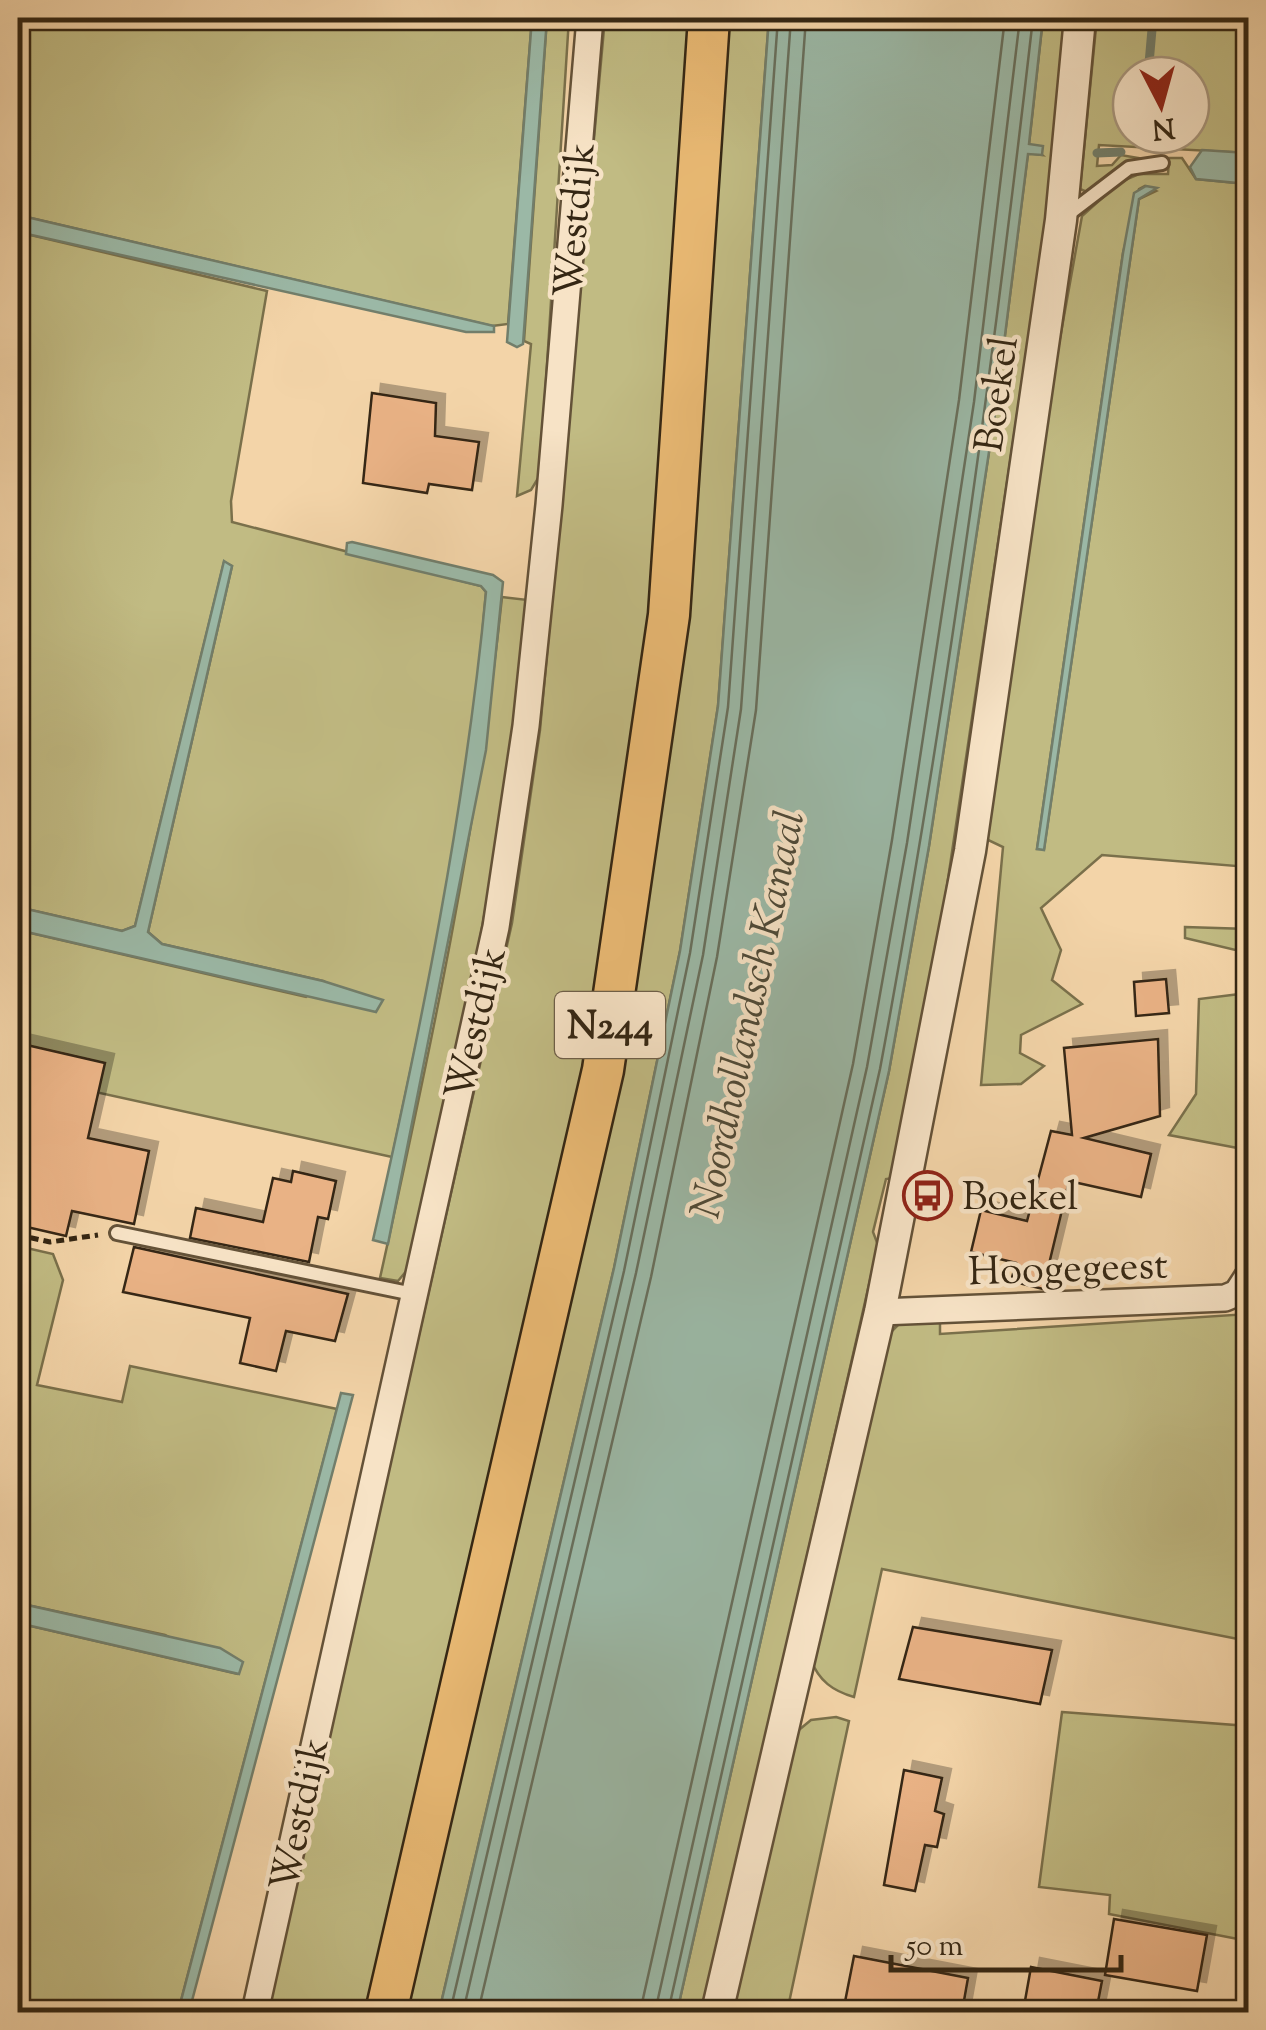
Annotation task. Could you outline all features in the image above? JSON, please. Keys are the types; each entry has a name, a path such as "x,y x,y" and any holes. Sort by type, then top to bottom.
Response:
{"main road":[{"name":"N244","path":"386,2012 603,1070 668,615 709,18"}],"street":[{"name":"Westdijk","path":"254,2012 496,927 526,726 590,18"},
{"name":"Boekel","path":"717,2012 880,1312 970,850 1061,220 1080,18"},
{"name":"Hoogegeest","path":"880,1312 1225,1298 1237,1292 1248,1276"}],"lane":[{"path":"1061,220 1129,168 1162,164"},
{"path":"117,1232 413,1294"}],"path":[{"path":"18,1235 50,1242 117,1232"}],"shaded area":[{"path":"18,18 532,18 508,324 492,326 18,215"},
{"path":"547,18 569,18 540,475 531,490 517,496 531,344 524,341"},
{"path":"605,18 694,18 660,546 615,914 505,1431 370,2012 266,2012 512,923 540,730"},
{"path":"726,18 769,18 718,706 680,951 614,1268 439,2012 402,2012 616,1065"},
{"path":"1043,18 1070,18 1056,153 941,926 893,1178 886,1179 873,1232 878,1245 703,2012 677,2012 889,1071 929,846 996,406 1028,153 1042,155 1029,144"},
{"path":"1097,18 1248,18 1248,153 1211,151 1211,55 1111,55 1111,146 1099,145 1097,166 1112,165 1121,155 1138,158 1087,192 1080,189"},
{"path":"1169,158 1182,158 1196,179 1248,184 1248,867 1102,855 1041,908 1061,950 1052,980 1082,1004 1021,1035 1020,1053 1044,1066 1021,1084 981,1085 1003,847 986,839 1043,433 1082,216 1120,182 1139,174 1168,174","holes":["1145,186 1156,191 1139,199 1044,849 1037,849 1123,253 1139,189"]},
{"path":"18,232 267,291 231,501 232,522 481,586 486,592 472,745 437,946 392,1157 18,1075 18,930 306,997 323,981 162,944 148,932 232,566 224,562 135,926 122,931 18,907"},
{"path":"502,597 528,600 505,803 466,1014 408,1269 398,1281 380,1278 466,854"},
{"path":"1185,927 1248,929 1248,953 1185,938"},
{"path":"1248,993 1248,1150 1169,1135 1196,1094 1199,999"},
{"path":"18,1246 53,1254 63,1280 37,1385 122,1402 130,1366 337,1409 178,2012 18,2012 18,1623 238,1674 165,1635 18,1603"},
{"path":"1248,1314 1248,1641 882,1569 854,1697 823,1679 811,1660 887,1336 899,1324 940,1318 940,1334"},
{"path":"1062,1712 1248,1726 1248,1941 1109,1914 1110,1895 1039,1887"},
{"path":"836,1717 849,1721 787,2012 732,2012 794,1734 811,1720"}],"water":[{"path":"532,18 547,18 523,344 517,347 507,342"},
{"name":"Noordhollandsch Kanaal","path":"769,18 1043,18 1029,144 1043,146 1042,155 1028,154 996,406 929,846 889,1071 677,2012 439,2012 614,1268 680,951 718,706"},
{"path":"1211,151 1248,153 1248,184 1196,179 1190,167 1198,155 1211,155"},
{"path":"1146,186 1157,188 1139,199 1044,850 1037,849 1123,253 1134,193"},
{"path":"18,215 494,326 494,332 466,332 18,232"},
{"path":"347,543 493,575 503,582 486,750 388,1244 373,1240 440,918 486,592 481,586 346,554"},
{"path":"224,561 232,566 148,932 162,944 323,981 383,1000 376,1012 18,930 18,907 122,931 135,926"},
{"path":"341,1393 353,1395 189,2012 178,2012"},
{"path":"18,1603 220,1648 243,1662 239,1674 18,1623"}],"building":[{"path":"372,393 436,403 435,436 479,442 472,490 429,484 427,493 363,483"},
{"path":"1166,979 1169,1013 1136,1016 1134,982"},
{"path":"1158,1039 1160,1116 1084,1138 1151,1154 1141,1197 1069,1181 1043,1289 1011,1281 1016,1263 971,1252 981,1210 1027,1221 1051,1131 1072,1135 1064,1048"},
{"path":"18,1043 105,1063 88,1138 149,1151 134,1224 72,1211 66,1236 18,1225"},
{"path":"293,1171 336,1181 328,1219 318,1217 309,1262 190,1238 196,1208 263,1222 273,1178 291,1182"},
{"path":"134,1247 348,1294 335,1341 286,1331 276,1371 240,1363 250,1318 123,1292"},
{"path":"913,1627 1052,1650 1040,1704 899,1679"},
{"path":"904,1770 942,1778 935,1811 944,1814 937,1847 925,1845 915,1891 884,1885"},
{"path":"1114,1919 1207,1935 1197,1991 1105,1975"},
{"path":"854,1956 968,1978 962,2012 843,2012"},
{"path":"1031,1967 1102,1981 1096,2012 1023,2012"}],"waterway":[{"path":"1150,55 1153,18"},
{"path":"1097,153 1111,152"}],"place":[{"name":"Boekel","path":"927,1195"}]}
